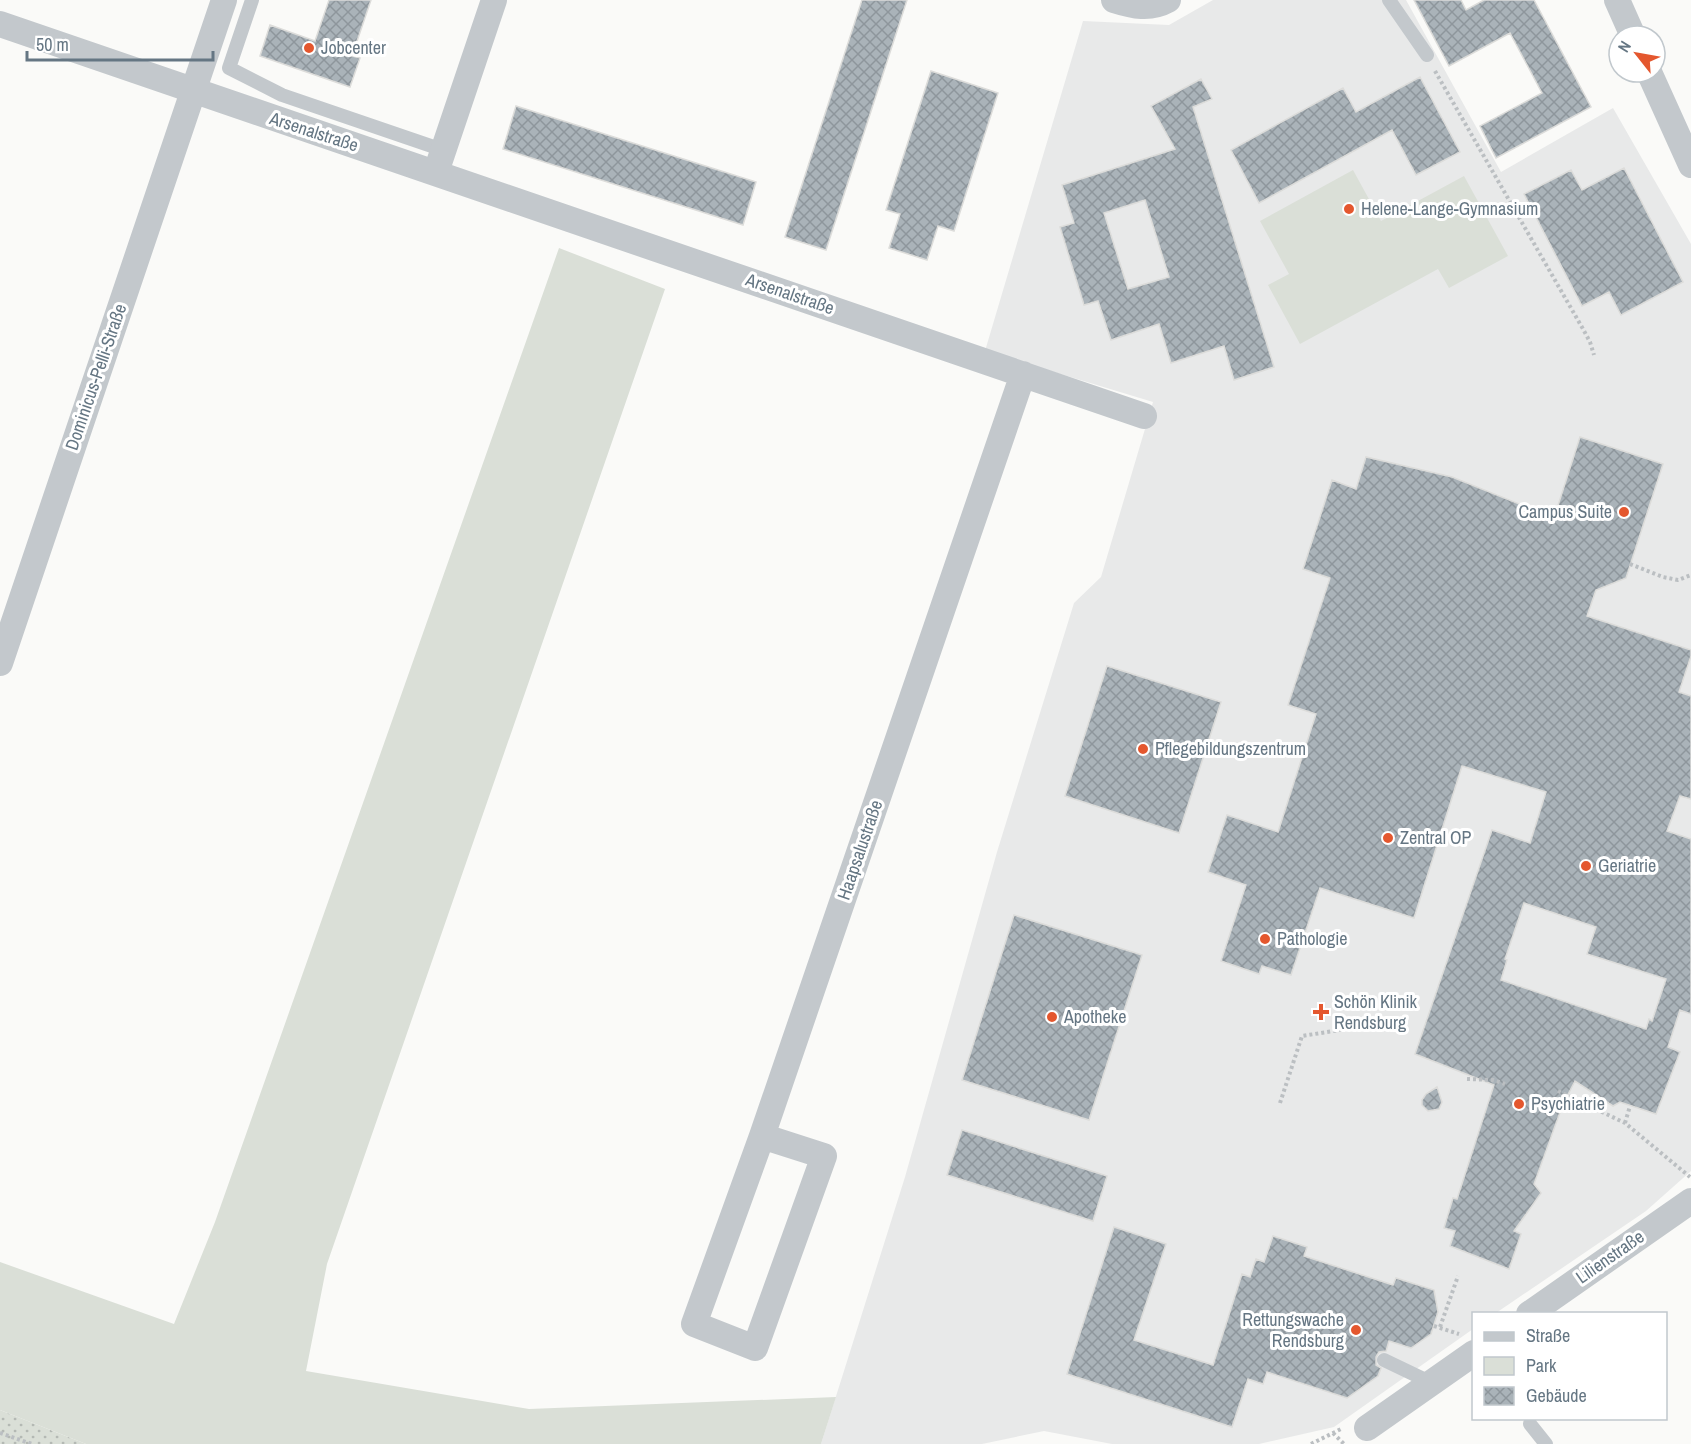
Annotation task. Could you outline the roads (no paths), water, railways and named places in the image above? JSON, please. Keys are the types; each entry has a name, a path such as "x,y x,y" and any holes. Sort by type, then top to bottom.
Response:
{"street":[{"name":"Dominicus-Pelli-Straße","path":"0,663 224,0"},
{"path":"440,161 494,0"},
{"path":"1114,0 1134,6 1161,2"},
{"path":"1617,0 1628,24"},
{"name":"Arsenalstraße","path":"0,24 193,90 440,161 1144,416"},
{"path":"1654,84 1691,165"},
{"name":"Haapsalustraße","path":"762,1136 824,1155 755,1348 694,1324 762,1136 1023,374"},
{"name":"Lilienstraße","path":"1532,1312 1691,1201"},
{"path":"1367,1428 1472,1354"}],"lane":[{"path":"252,0 229,68 282,95 440,161"},
{"path":"1389,0 1427,55"},
{"path":"1383,1360 1432,1383"},
{"path":"1530,1424 1546,1444"}],"place":[{"name":"Jobcenter","path":"309,48"},
{"name":"Helene-Lange-Gymnasium","path":"1349,209"},
{"name":"Campus Suite","path":"1624,512"},
{"name":"Pflegebildungszentrum","path":"1143,749"},
{"name":"Zentral OP","path":"1388,838"},
{"name":"Geriatrie","path":"1586,866"},
{"name":"Pathologie","path":"1265,939"},
{"name":"Schön Klinik Rendsburg","path":"1321,1012"},
{"name":"Apotheke","path":"1052,1017"},
{"name":"Psychiatrie","path":"1519,1104"},
{"name":"Rettungswache Rendsburg","path":"1356,1330"}]}
